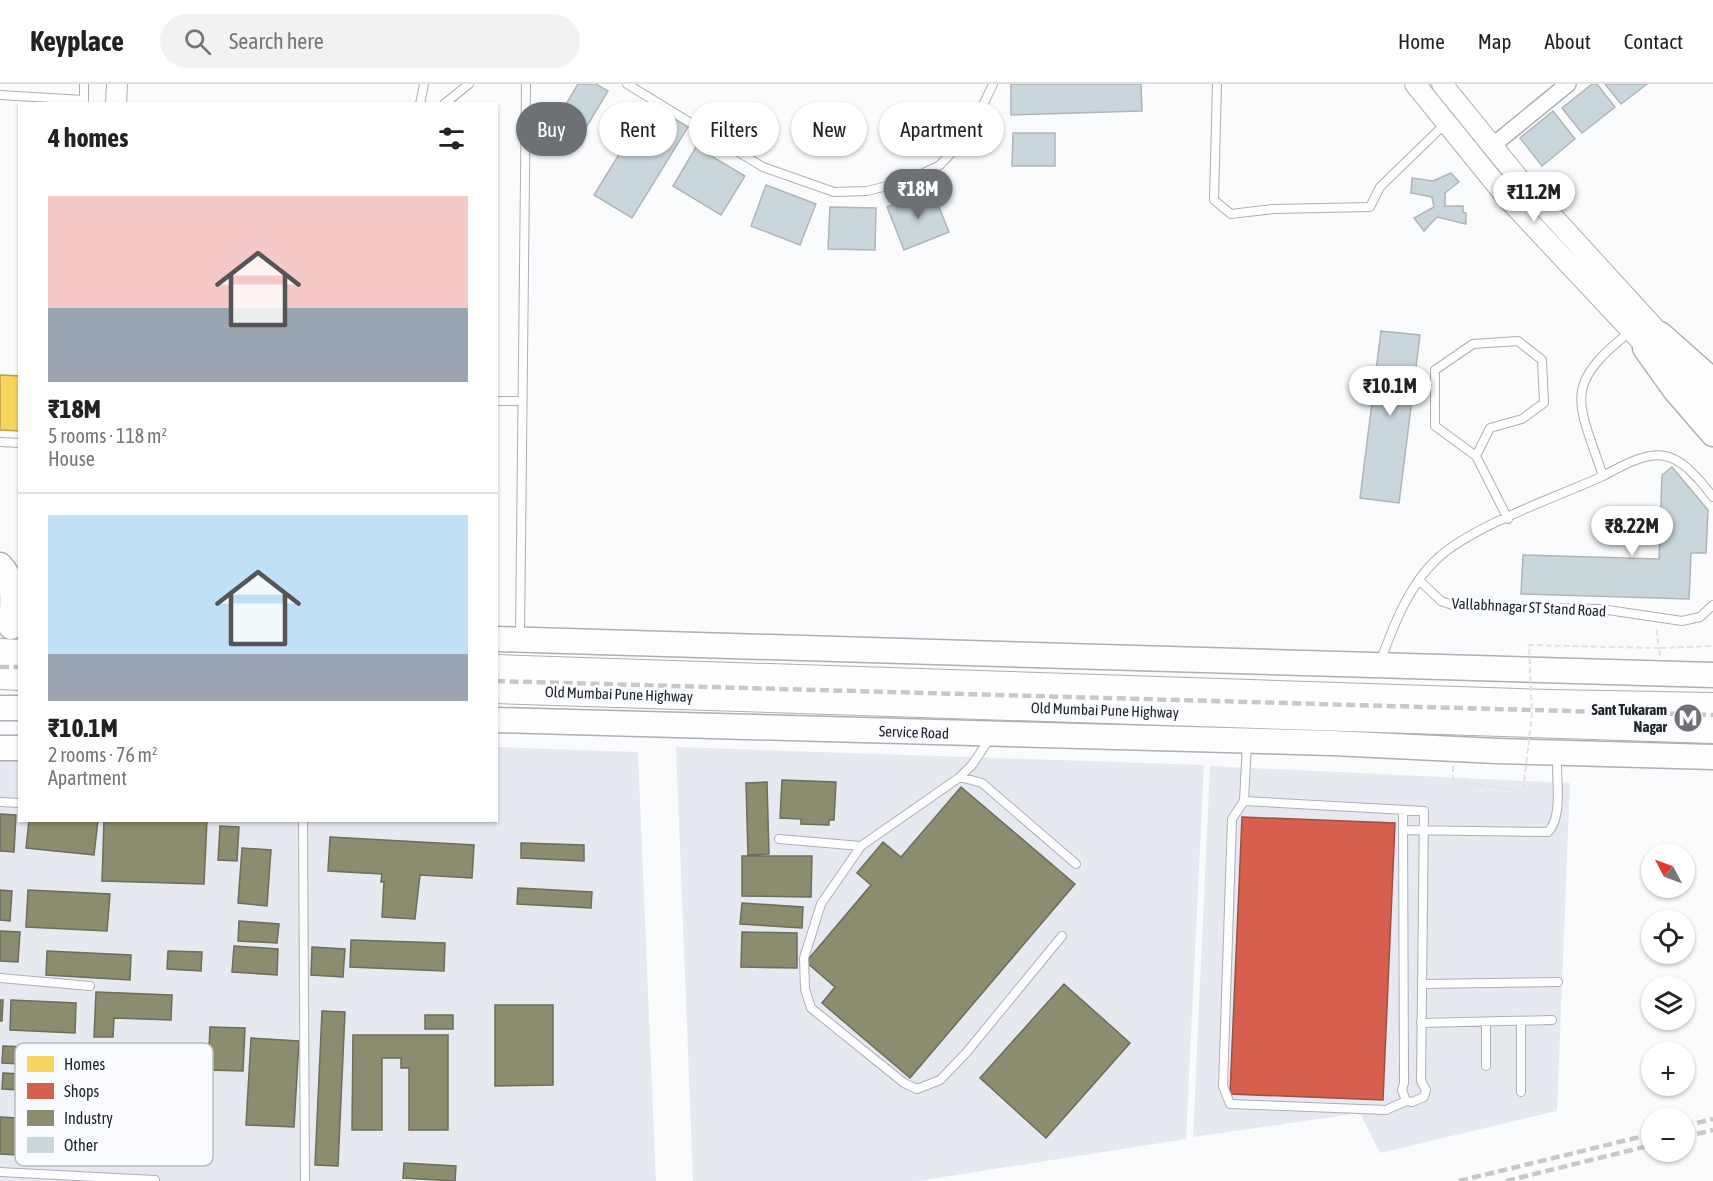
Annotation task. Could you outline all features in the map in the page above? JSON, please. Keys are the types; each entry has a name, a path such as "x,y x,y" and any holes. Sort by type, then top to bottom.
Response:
{"highway":[{"path":"0,652 18,653"},
{"name":"Old Mumbai Pune Highway","path":"498,668 1549,703 1713,706"},
{"path":"0,676 18,677"},
{"name":"Old Mumbai Pune Highway","path":"498,690 1713,730"}],"main road":[{"path":"1645,333 1703,384"},
{"path":"1645,333 1675,390 1713,434"},
{"path":"0,566 10,577 12,586 10,627"},
{"path":"508,640 1713,675"},
{"path":"0,708 18,708"},
{"name":"Service Road","path":"498,720 1332,743 1497,751 1713,757"},
{"path":"1332,743 1385,760 1453,772 1557,766 1713,771"},
{"path":"0,748 18,748"}],"street":[{"path":"116,102 117,84"},
{"path":"1492,146 1568,84"},
{"path":"1443,85 1645,333 1508,198 1421,92 1443,85"},
{"path":"1703,384 1713,406"}],"lane":[{"path":"0,95 84,100 84,84"},
{"path":"420,102 424,84"},
{"path":"446,102 469,84"},
{"path":"508,640 522,401 526,84"},
{"path":"627,84 763,167 834,192 867,191 907,181 940,165 970,133 993,84"},
{"path":"1216,84 1214,200 1231,214 1273,209 1370,207 1380,187 1446,123"},
{"path":"1603,476 1583,415 1580,393 1585,376 1604,353 1645,333"},
{"path":"1476,456 1490,428 1522,419 1544,403 1542,360 1518,341 1473,344 1435,370 1435,426 1476,456 1508,519"},
{"path":"498,401 522,401"},
{"path":"0,442 18,443"},
{"path":"1378,666 1394,623 1420,581 1438,558 1465,539 1637,458 1660,455 1677,459 1699,479 1713,497"},
{"name":"Vallabhnagar ST Stand Road","path":"1420,581 1441,601 1455,606 1601,609 1683,621 1700,617 1713,605"},
{"path":"992,734 972,765 960,777 861,846 821,904 804,958 805,989 811,1008 904,1083 917,1089 940,1080 966,1053 1062,936"},
{"path":"1244,801 1424,811 1421,1081 1426,1090 1424,1097 1418,1102 1406,1101 1386,1110 1230,1104 1225,1096 1222,1086 1232,819 1244,801 1247,741"},
{"path":"1403,830 1548,832 1554,826 1556,812 1557,766"},
{"path":"960,777 982,783 1076,864"},
{"path":"0,802 18,803"},
{"path":"1403,811 1402,1090 1406,1101"},
{"path":"303,822 304,1181"},
{"path":"779,839 861,846"},
{"path":"0,978 90,986"},
{"path":"1422,984 1558,982"},
{"path":"1421,1023 1552,1020"},
{"path":"1521,1021 1521,1092"},
{"path":"1486,1022 1486,1066"},
{"path":"0,1172 155,1180"}],"path":[{"path":"1654,618 1659,648"},
{"path":"1453,772 1523,791 1532,714 1529,645 1659,648 1713,646"}],"shaded area":[{"path":"498,747 638,752 656,1181 0,1181 0,755 18,755 18,822 498,822"},
{"path":"676,747 1204,765 1186,1139 918,1181 693,1181"},
{"path":"1210,766 1570,783 1557,1111 1380,1153 1360,1113 1193,1137"}],"building: Homes":[{"path":"0,375 18,376 18,431 0,430"}],"building: Shops":[{"path":"1242,817 1395,823 1383,1100 1230,1094"}],"building: Industry":[{"path":"782,780 836,782 834,820 829,820 829,825 801,824 801,819 780,818"},
{"path":"767,782 769,854 748,855 746,783"},
{"path":"961,787 1075,884 910,1078 822,1003 835,987 806,962 871,885 857,873 883,842 901,857"},
{"path":"0,814 16,815 14,852 0,851"},
{"path":"29,822 98,822 94,855 26,848"},
{"path":"104,822 207,822 204,884 102,881"},
{"path":"220,826 239,827 237,861 218,860"},
{"path":"330,837 474,845 472,878 420,875 415,919 382,917 384,882 381,882 382,874 328,871"},
{"path":"521,843 584,845 584,861 521,858"},
{"path":"242,848 271,850 267,906 238,903"},
{"path":"742,856 812,856 811,897 742,896"},
{"path":"518,888 592,892 591,908 517,904"},
{"path":"0,890 12,891 10,921 0,920"},
{"path":"28,890 110,894 107,931 26,927"},
{"path":"742,903 803,907 802,928 740,924"},
{"path":"239,921 279,924 277,943 238,941"},
{"path":"0,931 20,932 18,962 0,961"},
{"path":"742,932 797,933 797,968 741,967"},
{"path":"351,940 445,943 444,971 350,967"},
{"path":"234,946 278,949 277,975 232,972"},
{"path":"312,947 345,949 343,977 311,975"},
{"path":"47,951 131,955 130,980 46,975"},
{"path":"168,951 202,952 201,971 167,969"},
{"path":"1064,984 1130,1043 1046,1138 980,1078"},
{"path":"96,992 172,995 171,1020 114,1018 113,1037 94,1037"},
{"path":"0,1000 3,1000 2,1021 0,1021"},
{"path":"11,1000 76,1003 75,1033 10,1030"},
{"path":"495,1005 553,1005 553,1085 495,1086"},
{"path":"322,1011 345,1012 338,1166 315,1165"},
{"path":"425,1015 453,1015 453,1029 425,1029"},
{"path":"210,1027 245,1028 243,1071 213,1070 213,1043 209,1043"},
{"path":"353,1035 448,1035 448,1130 409,1130 409,1068 401,1068 401,1058 382,1058 382,1130 352,1130"},
{"path":"251,1038 299,1041 294,1127 246,1125"},
{"path":"3,1046 15,1046 15,1064 2,1063"},
{"path":"3,1073 15,1074 15,1090 2,1089"},
{"path":"0,1117 15,1118 15,1155 0,1154"},
{"path":"404,1163 456,1166 455,1181 403,1178"}],"building: Other":[{"path":"578,84 596,84 608,91 601,102 599,102 587,126 587,102 567,102"},
{"path":"1011,84 1141,84 1142,111 1011,115"},
{"path":"1592,84 1597,84 1615,107 1582,133 1562,108"},
{"path":"1605,84 1647,84 1621,104"},
{"path":"1553,111 1575,139 1542,166 1520,138"},
{"path":"677,120 688,127 677,145"},
{"path":"1013,133 1055,133 1055,166 1012,166"},
{"path":"618,156 670,156 632,218 594,195"},
{"path":"691,156 711,156 745,176 721,215 673,186"},
{"path":"1451,173 1459,182 1445,193 1445,206 1463,206 1463,212 1466,213 1466,224 1437,217 1424,231 1414,218 1434,207 1432,197 1411,193 1412,178 1433,181"},
{"path":"766,185 816,204 800,245 751,226"},
{"path":"932,189 949,232 904,250 887,207"},
{"path":"830,207 876,208 875,250 828,249"},
{"path":"1381,331 1420,335 1399,503 1360,498"},
{"path":"1672,467 1708,510 1706,553 1691,553 1689,599 1521,594 1523,555 1659,559 1662,475"}],"railway":[{"path":"0,667 18,667"},
{"path":"498,681 1713,715"},
{"path":"1695,1123 1713,1119"},
{"path":"1695,1134 1713,1130"},
{"path":"1459,1181 1641,1137"},
{"path":"1506,1181 1641,1148"}],"place":[{"name":"Sant Tukaram Nagar","path":"1688,718"}]}
